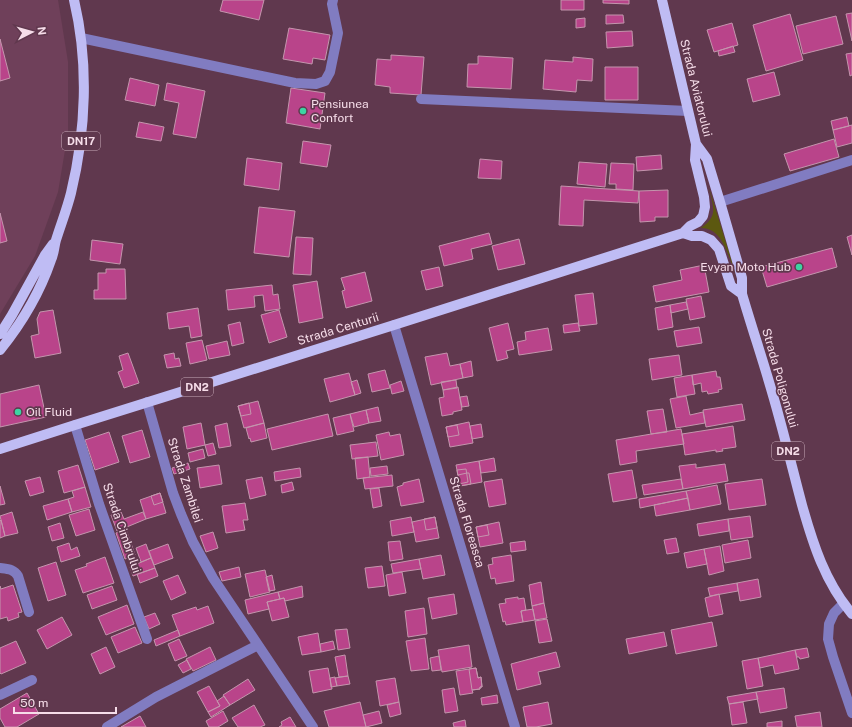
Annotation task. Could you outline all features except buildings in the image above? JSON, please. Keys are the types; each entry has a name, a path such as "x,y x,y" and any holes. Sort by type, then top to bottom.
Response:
{"main road":[{"name":"DN17","path":"0,350 20,322 36,295 52,259 71,193 83,124 84,99 84,72 81,38 74,0"},
{"name":"Strada Aviatorului","path":"662,0 696,144 707,160 720,202 742,278 742,294"},
{"name":"Strada Centurii","path":"0,449 684,233 690,226 698,222 703,216 706,208 695,160 696,144"},
{"name":"Strada Centurii","path":"684,233 692,236 702,236 711,240 719,249 731,286 742,294"},
{"name":"DN17","path":"0,334 45,255 56,241"},
{"name":"Strada Poligonului","path":"742,294 779,416 809,529 817,553 833,588 843,604 852,614"}],"street":[{"path":"81,38 295,83 316,84 325,81 330,72 338,33 332,4 333,0"},
{"path":"421,99 688,111"},
{"path":"720,202 852,160"},
{"name":"Strada Floreasca","path":"394,325 515,727"},
{"name":"Strada Zambilei","path":"147,402 173,493 193,542 212,578 313,727"},
{"name":"Strada Cimbrului","path":"75,425 99,504 147,639"},
{"path":"0,568 16,572 29,612"},
{"path":"843,604 834,613 829,624 828,639 852,713"},
{"path":"107,727 156,697 258,645"},
{"path":"0,695 32,680"}],"shaded area":[{"path":"0,0 58,0 68,62 68,132 58,192 35,256 0,314"},
{"path":"709,188 736,275 728,253 720,238 709,229 701,228 710,219 713,210"}],"place":[{"name":"Pensiunea Confort","path":"303,111"},
{"name":"Evyan Moto Hub","path":"799,267"},
{"name":"Oil Fluid","path":"18,412"}]}
